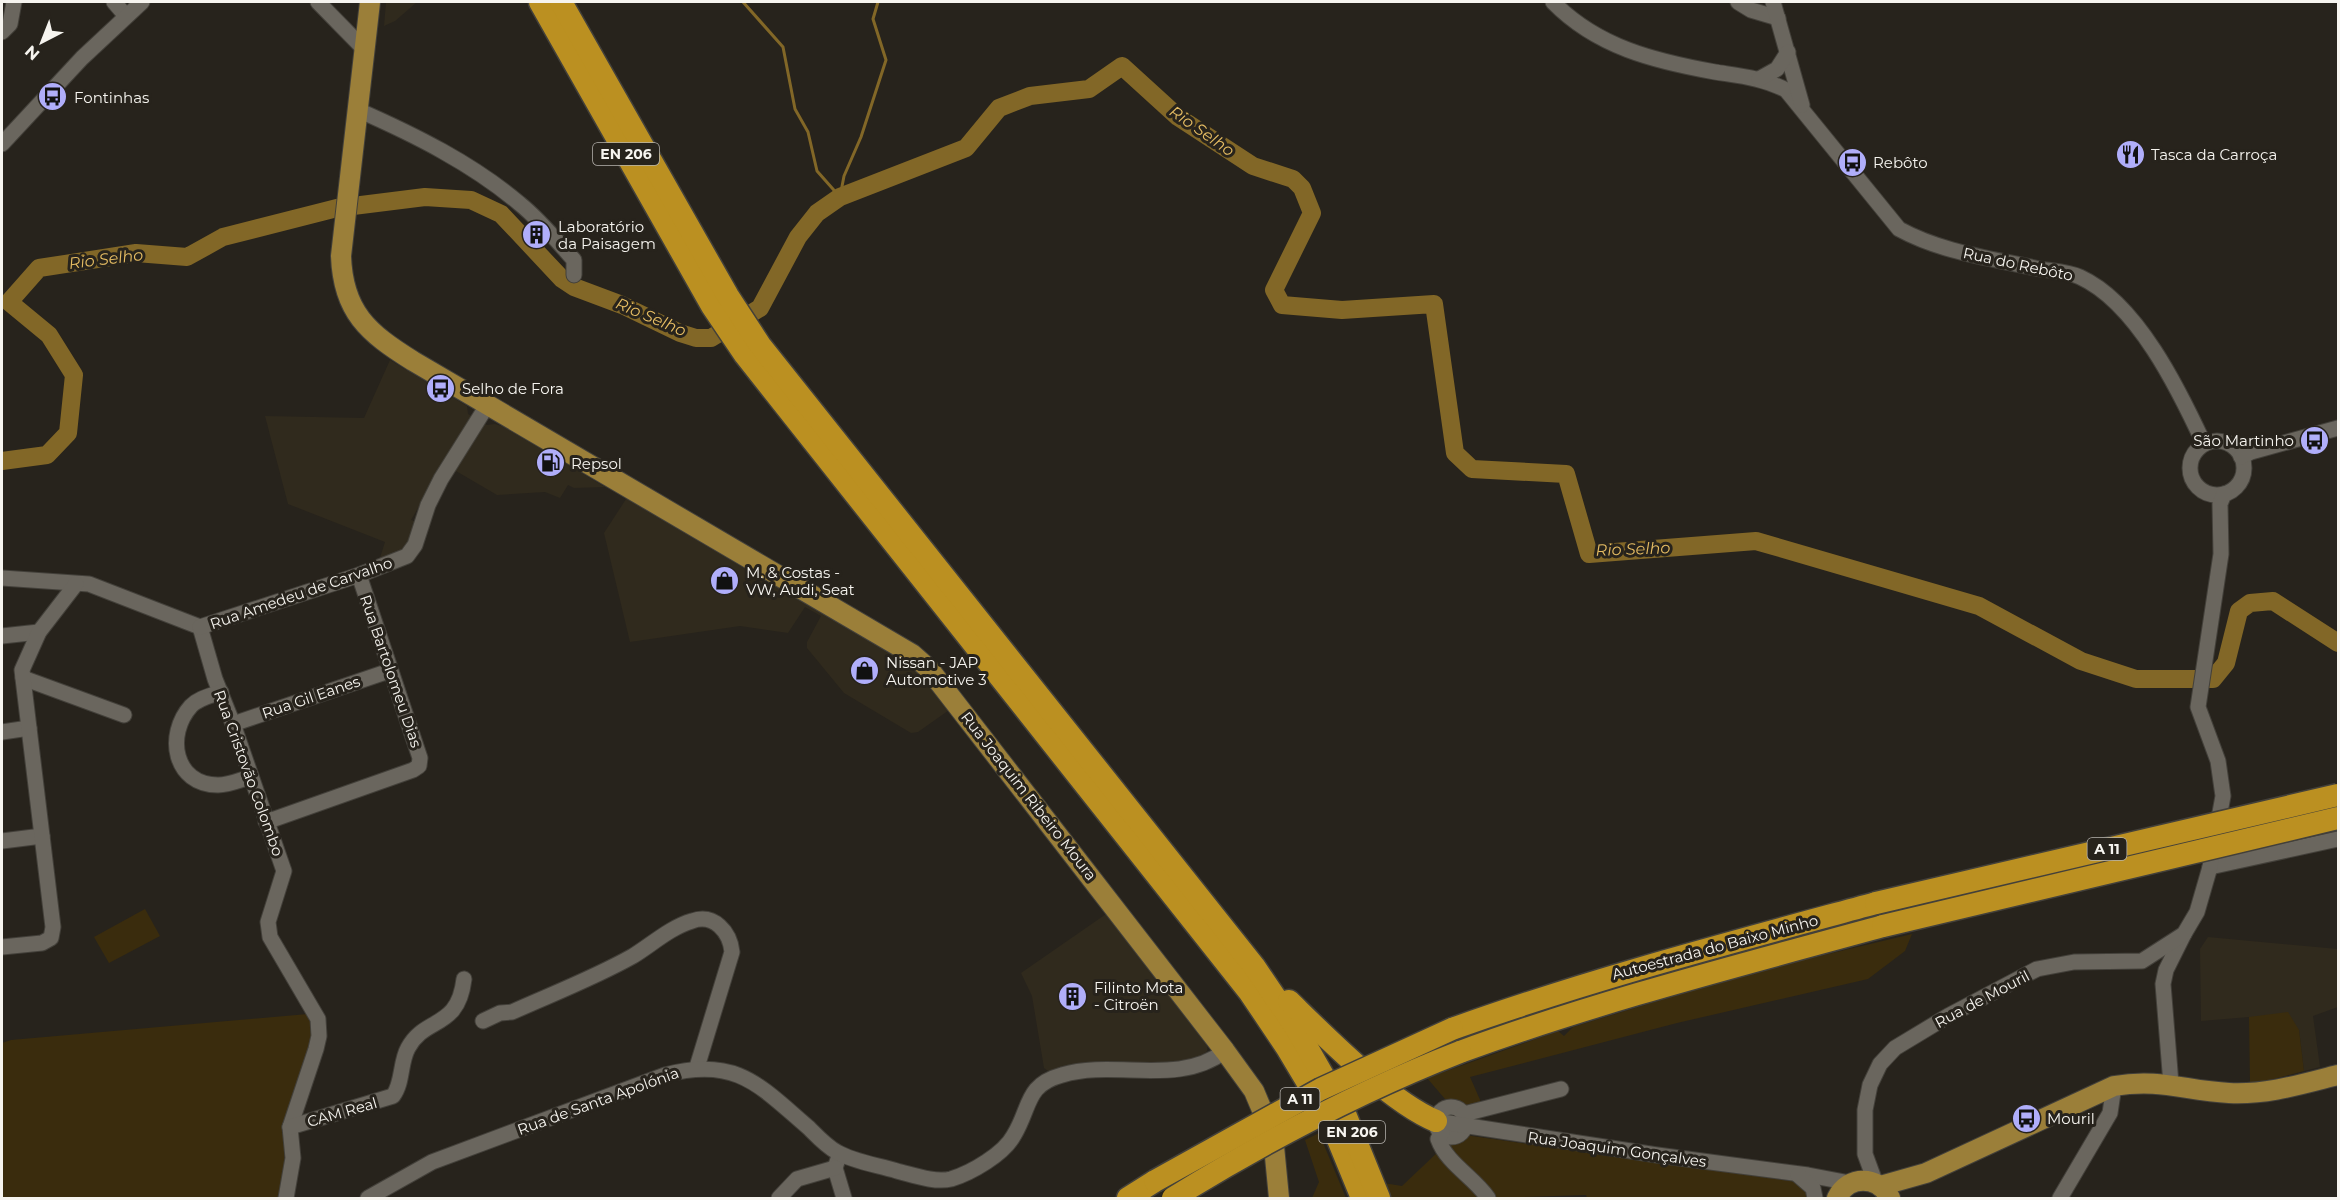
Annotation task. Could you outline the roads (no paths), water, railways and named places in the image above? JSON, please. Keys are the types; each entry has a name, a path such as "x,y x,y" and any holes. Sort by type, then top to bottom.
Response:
{"highway":[{"name":"EN 206","path":"540,2 720,301 753,350 1345,1114 1379,1198"},
{"name":"EN 206","path":"561,2 720,301"},
{"name":"EN 206","path":"753,350 1254,966 1312,1073 1355,1198"},
{"name":"Autoestrada do Baixo Minho","path":"1128,1198 1311,1094 1452,1029 1544,996 1876,903 2338,795"},
{"name":"Autoestrada do Baixo Minho","path":"1173,1198 1294,1129 1401,1076 1550,1019 1635,993 1883,927 2338,818"},
{"path":"1254,966 1370,1076 1439,1127"},
{"name":"A 11","path":"1312,1073 1362,1198"},
{"name":"A 11","path":"1312,1073 1372,1198"}],"main road":[{"name":"Rua Joaquim Ribeiro Moura","path":"370,2 341,256 345,288 365,326 386,344 912,654 948,691 1254,1091 1273,1136 1279,1198"},
{"path":"1842,1192 1864,1180 1882,1189 1926,1173 2114,1086 2140,1081 2226,1093 2261,1094 2338,1075"},
{"path":"1898,1198 1926,1173"}],"street":[{"path":"2,32 10,24 14,2"},
{"path":"114,2 126,16"},
{"path":"2,144 82,58 142,2"},
{"path":"318,2 366,51"},
{"name":"Rua do Rebôto","path":"1553,2 1581,27 1624,50 1759,79 1786,90 1899,229 1944,249 2079,277 2107,294 2127,313 2152,346 2204,444"},
{"path":"1738,2 1751,10 1778,18"},
{"name":"Rua do Rebôto","path":"1773,2 1805,113"},
{"path":"1759,79 1777,69 1788,52"},
{"name":"Rua do Rebôto","path":"1786,90 1790,79 1788,52"},
{"path":"358,110 431,145 493,183 519,202 574,260 574,275"},
{"name":"Rua Amedeu de Carvalho","path":"200,627 359,575 408,556 441,478 488,404"},
{"path":"2241,457 2251,452 2338,428"},
{"path":"2213,441 2230,444 2241,457 2243,475 2239,483 2224,494 2208,494 2201,490 2192,478 2190,462 2198,448 2204,444 2213,441"},
{"name":"Rua de Mouril","path":"1882,1189 1865,1154 1865,1110 1870,1085 1880,1064 1895,1048 1957,1011 2037,969 2074,962 2142,961 2184,934 2197,912 2210,867 2223,796 2222,777 2201,717 2199,696 2222,554 2220,504 2224,494"},
{"name":"Rua Bartolomeu Dias","path":"266,822 413,771 419,766 420,758 389,671 359,575"},
{"path":"2,578 89,584 200,627"},
{"path":"2,947 42,942 51,938 53,927 22,670 39,632 76,584"},
{"name":"Rua Cristovão Colombo","path":"200,627 220,692 233,723 284,871 268,922 270,937 318,1019 316,1049 290,1127 292,1158 288,1196"},
{"path":"2,636 39,632"},
{"name":"Rua Gil Eanes","path":"233,723 389,671"},
{"path":"23,678 124,715"},
{"path":"220,692 199,700 183,718 176,734 177,753 193,776 209,784 229,784 250,777"},
{"path":"2,732 30,728"},
{"path":"2,841 42,836"},
{"path":"2210,867 2338,839"},
{"path":"483,1021 500,1013 512,1012 630,957 692,920 713,922 724,928 731,941 732,952 698,1067"},
{"path":"2171,1084 2163,984 2166,970 2184,934"},
{"name":"CAM Real","path":"290,1127 393,1096 397,1090 407,1049 453,1010 463,992 464,979"},
{"name":"Rua de Santa Apolónia","path":"368,1198 432,1162 665,1075 698,1067 747,1078 838,1161 911,1175 951,1179 995,1154 1010,1142 1035,1088 1049,1078 1069,1072 1173,1070 1197,1066 1209,1063 1222,1047"},
{"path":"2060,1198 2110,1113 2114,1086"},
{"path":"1464,1120 1561,1089"},
{"name":"Rua Joaquim Gonçalves","path":"1439,1127 1464,1120 1798,1175 1842,1192"},
{"path":"1439,1127 1438,1139 1442,1149 1479,1185 1488,1198"},
{"name":"Rua de Mouril","path":"1842,1192 1865,1154"},
{"path":"779,1198 797,1179 838,1161 844,1198"},
{"path":"1798,1175 1813,1188 1815,1198"}],"waterway":[{"path":"743,2 783,47 795,109 808,132 817,171 840,197"},
{"path":"840,197 844,176 861,137 886,60 873,19 878,2"},
{"name":"Rio Selho","path":"2,461 47,455 68,433 74,375 49,335 9,302 39,268 136,253 187,257 223,237 337,208 425,197 471,200 501,214 562,279 574,287 622,305 680,333 696,338 711,338 760,308 798,237 817,213 840,197 966,148 999,108 1030,96 1089,89 1122,66 1178,117 1253,166 1293,179 1302,188 1312,213 1274,290 1282,305 1342,310 1434,304 1455,453 1472,469 1566,474 1589,554 1756,541 1979,606 2081,661 2136,679 2213,679 2226,663 2239,611 2250,603 2273,601 2338,643"}],"place":[{"name":"Fontinhas","path":"53,97"},
{"name":"Tasca da Carroça","path":"2130,154"},
{"name":"Rebôto","path":"1852,162"},
{"name":"Laboratório da Paisagem","path":"537,235"},
{"name":"Selho de Fora","path":"441,388"},
{"name":"São Martinho","path":"2315,440"},
{"name":"Repsol","path":"550,463"},
{"name":"M. & Costas - VW, Audi, Seat","path":"725,581"},
{"name":"Nissan - JAP Automotive 3","path":"865,671"},
{"name":"Filinto Mota - Citroën","path":"1073,996"},
{"name":"Mouril","path":"2026,1118"}]}
